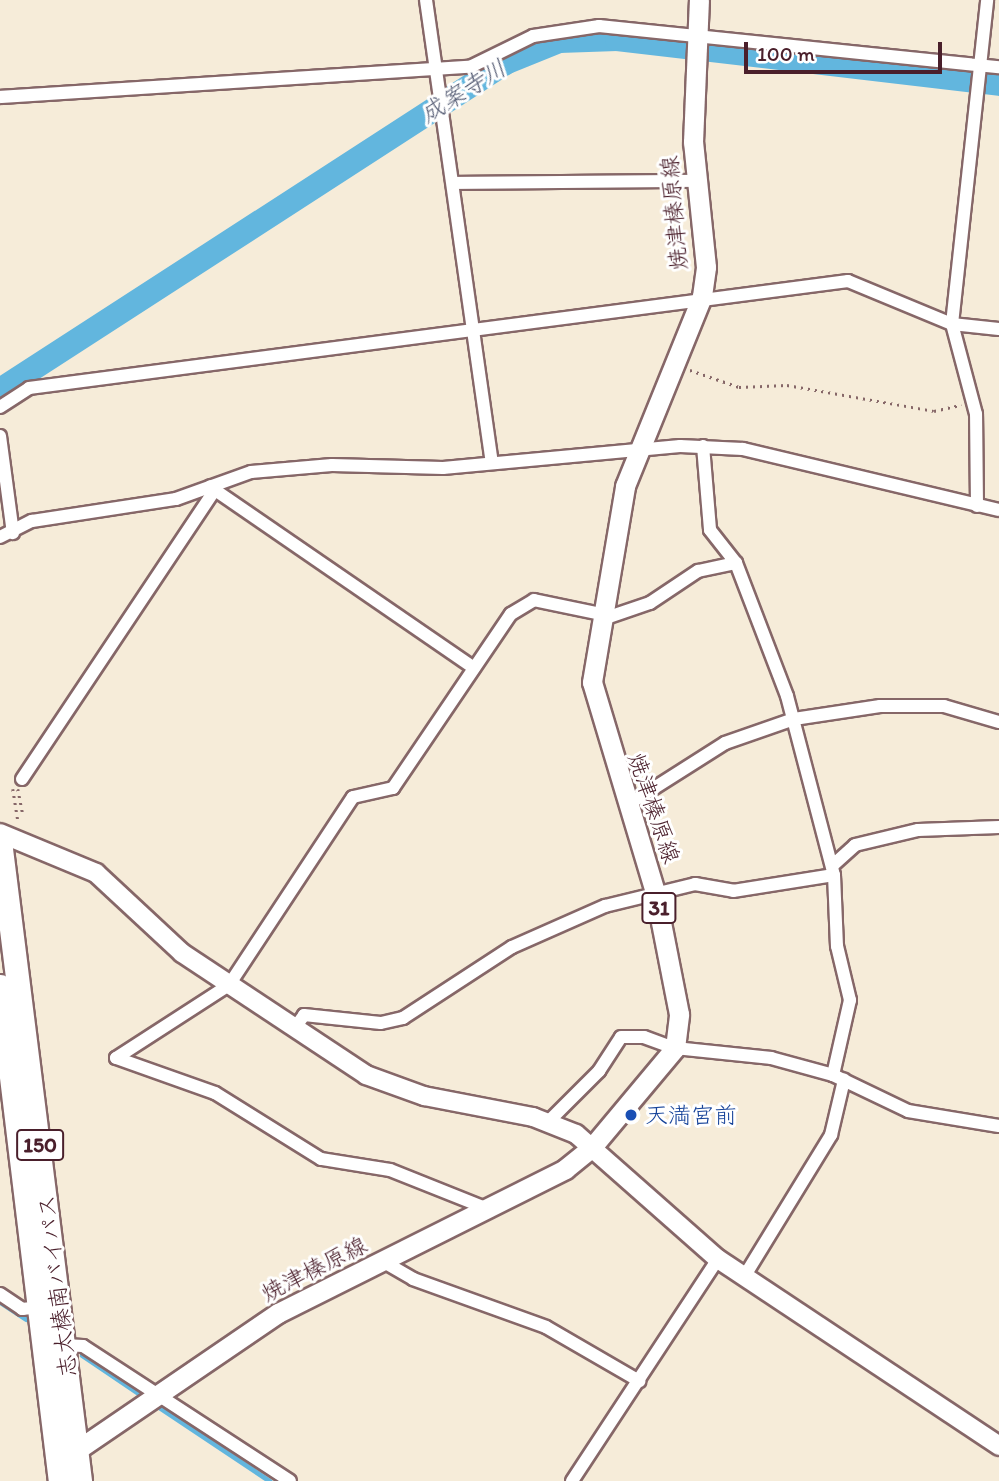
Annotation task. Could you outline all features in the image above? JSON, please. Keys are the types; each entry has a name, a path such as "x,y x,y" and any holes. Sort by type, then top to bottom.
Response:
{"highway":[{"name":"志太榛南バイパス","path":"0,841 80,1481"},
{"name":"志太榛南バイパス","path":"0,986 60,1481"}],"main road":[{"name":"焼津榛原線","path":"77,1450 157,1392 278,1313 565,1169 593,1146 675,1048 679,1014 655,892 629,804 594,705 601,617 622,500 677,366 702,296 706,267 697,181 696,68 700,37 699,0"}],"street":[{"path":"426,0 492,461"},
{"path":"977,506 974,401 952,324 979,106 987,0"},
{"path":"0,97 435,67 470,67 533,36 572,28 700,37 983,68 999,67"},
{"path":"454,183 697,181"},
{"path":"0,407 29,388 702,296 848,281 952,324 999,329"},
{"path":"0,436 6,535 32,521 176,499 251,472 332,465 443,468 492,461 702,446 743,449 999,510"},
{"path":"702,446 710,530 736,563 794,719 833,870 837,946 850,1000 831,1135 744,1277"},
{"path":"212,488 474,668"},
{"path":"22,779 212,488"},
{"path":"488,1209 390,1170 321,1159 215,1093 117,1063 229,985 353,797 393,788 474,668 521,605 553,601 601,617 650,603 698,571 736,563"},
{"path":"629,804 725,743 794,719 880,706 944,706 999,722"},
{"path":"294,1029 304,1016 381,1023 403,1018 532,937 655,892 695,884 759,888 833,870 855,845 918,830 999,827"},
{"path":"0,833 96,873 163,937 229,985 294,1029 396,1088 547,1123 593,1146 718,1259 999,1446"},
{"path":"547,1123 598,1071 621,1037 644,1037 675,1048 744,1052 838,1077 908,1111 999,1126"},
{"path":"572,1481 718,1259"},
{"path":"384,1262 413,1279 546,1327 639,1381"},
{"path":"0,1294 22,1309 41,1307"},
{"path":"64,1345 83,1346 290,1481"}],"path":[{"path":"677,366 739,387 788,385 892,406 934,411 974,401"},
{"path":"18,820 13,789 18,788 23,814"}],"waterway":[{"name":"成案寺川","path":"0,390 507,62 559,41 617,39 999,84"},
{"path":"0,1302 26,1319"},
{"path":"82,1355 141,1395"},
{"path":"159,1407 270,1481"}],"place":[{"name":"天満宮前","path":"631,1115"}]}
